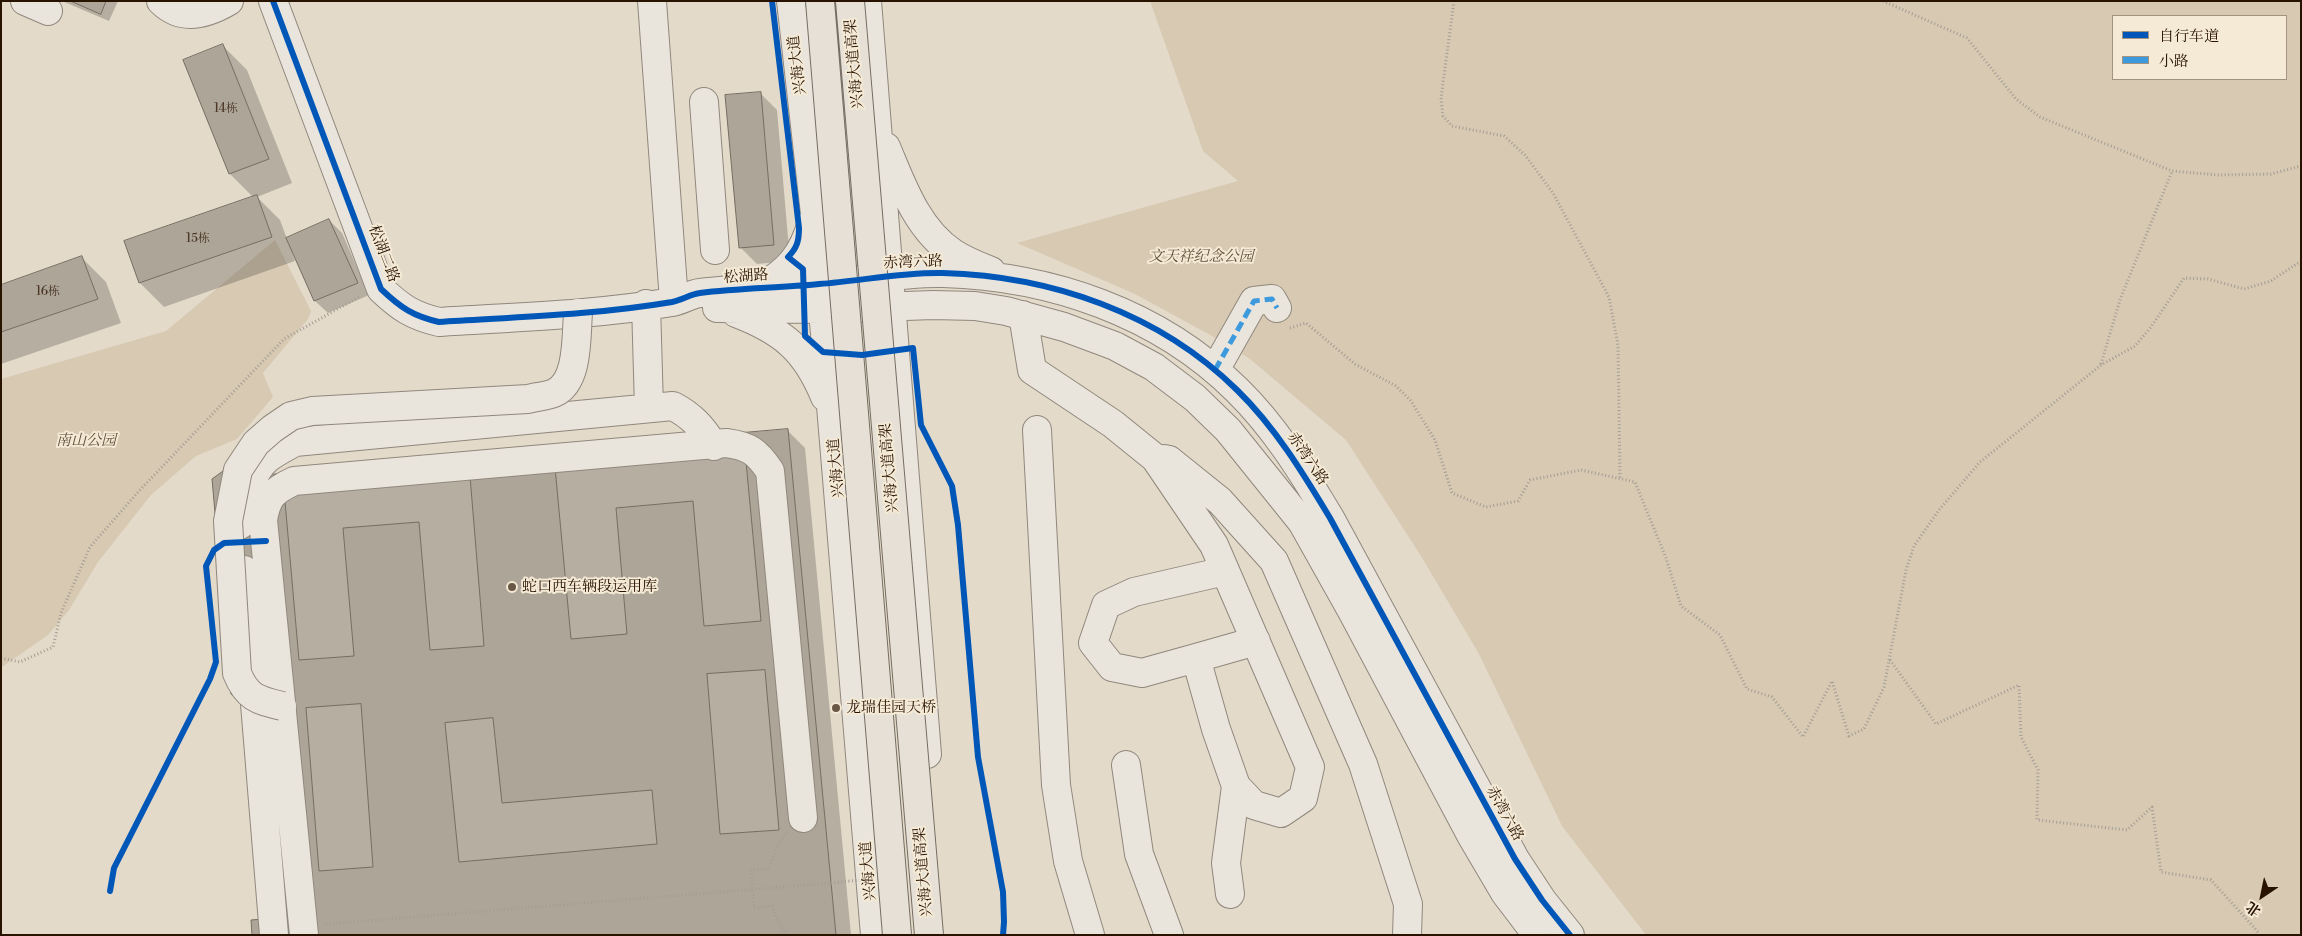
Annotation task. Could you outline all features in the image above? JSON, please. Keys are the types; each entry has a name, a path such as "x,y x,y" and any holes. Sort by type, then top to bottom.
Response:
{"main road":[{"name":"兴海大道高架","path":"820,1 897,935"},
{"name":"兴海大道高架","path":"850,1 929,935"}],"street":[{"path":"161,1 179,13 197,15 212,11 230,1"},
{"name":"松湖二路","path":"273,1 374,265 381,290 405,310 417,317 439,322 578,314 674,301"},
{"path":"652,1 674,301"},
{"name":"兴海大道","path":"791,1 815,214 874,935"},
{"path":"867,1 942,935"},
{"path":"704,102 715,250"},
{"path":"876,122 903,189 918,217 952,252 1011,279"},
{"path":"662,134 706,131"},
{"path":"758,289 777,277 799,256 808,238 815,214"},
{"name":"赤湾六路","path":"822,296 889,276 943,273 1011,279 1058,289 1113,308 1164,333 1215,370 1238,390 1262,418 1298,467 1330,518 1528,880 1570,935"},
{"name":"松湖路","path":"674,301 697,293 758,289 822,296"},
{"path":"822,296 892,307 975,306 1023,315 1115,346 1154,368 1195,398 1228,430 1302,522 1472,837 1525,928"},
{"name":"松湖路","path":"674,301 698,309 723,308 822,296"},
{"path":"1215,370 1254,300 1272,299 1276,308"},
{"path":"646,304 650,408"},
{"path":"723,308 760,322 796,346 809,364 833,417"},
{"path":"282,706 260,700 243,688 237,673 228,521 238,470 256,443 290,416 312,411 528,398 556,392 567,381 574,366 578,314"},
{"path":"1023,315 1032,370 1113,424 1155,458 1214,545 1310,767 1303,798 1281,813 1254,805 1236,786 1216,729 1196,658"},
{"path":"274,935 240,527 242,504 250,484 267,458 295,442 673,406 688,414 700,425 714,446"},
{"path":"1037,430 1056,785 1068,861 1090,935"},
{"path":"304,930 264,520 266,504 276,489 294,481 726,443 744,445 759,455 770,471 802,818"},
{"path":"1155,458 1169,460 1220,501 1274,561 1363,764 1408,904 1407,935"},
{"path":"1225,571 1134,592 1106,605 1094,643 1112,667 1142,673 1256,641"},
{"path":"1126,765 1139,854 1169,935"},
{"path":"1230,894 1226,863 1236,786"},
{"path":"1525,928 1528,880"}],"path":[{"path":"1454,1 1441,98 1443,116 1452,126 1504,136 1525,155 1553,193 1609,297 1618,345 1620,478"},
{"path":"1883,1 1967,38 2016,99 2040,117 2172,171 2218,175 2271,174 2301,166"},
{"path":"2101,364 2123,292 2172,171"},
{"path":"1276,308 1286,330 1306,323 1354,364 1396,386 1411,401 1435,440 1452,492 1486,507 1518,501 1530,480 1581,470 1635,482 1666,558 1681,606 1720,635 1747,689 1772,697 1803,737 1832,682 1849,736 1864,729 1884,687 1909,562 1914,546 1939,510 1980,462 2101,364 2135,346 2151,327 2184,278 2208,279 2244,289 2271,281 2301,261"},
{"path":"1,658 20,662 53,647 61,613 90,548 138,492 284,339 364,294 381,290"},
{"path":"1889,660 1936,724 2019,685 2021,737 2038,770 2037,820 2127,830 2152,807 2161,872 2212,880 2259,933"},
{"path":"787,935 777,920 772,906 754,908 751,870 769,869 777,846 784,835 802,818"},
{"path":"304,930 831,883"}],"green space":[{"name":"文天祥纪念公园","path":"1150,1 2301,1 2301,935 1646,935 1562,826 1479,654 1421,556 1346,440 1250,359 1212,336 1135,294 1017,243 1238,181 1203,151"},
{"name":"南山公园","path":"275,240 311,311 308,319 263,373 273,397 237,439 196,456 151,495 98,562 69,610 48,635 2,667 1,670 1,379 166,331"}],"building":[{"path":"71,1 106,1 101,14"},
{"path":"223,44 269,159 229,174 183,60"},
{"path":"761,92 774,245 739,248 725,95"},
{"path":"257,195 272,237 139,283 124,241"},
{"path":"329,219 358,283 314,301 286,238"},
{"path":"82,256 98,299 1,332 1,285"},
{"name":"蛇口西车辆段运用库","path":"788,429 836,935 252,935 251,920 287,917 273,723 231,694 212,479 223,471 263,475"},
{"path":"745,451 761,621 704,626 693,501 616,508 627,634 571,639 555,467"},
{"path":"470,476 484,646 430,650 419,522 343,528 354,656 299,660 284,490"},
{"path":"765,670 779,830 720,834 707,674"},
{"path":"361,704 373,867 319,871 306,708"},
{"path":"493,718 502,803 652,790 657,844 459,862 445,723"}],"marked path":[{"path":"1215,370 1254,301 1272,299 1277,308"}],"cycle path":[{"path":"273,1 381,289 414,314 439,322 585,313 672,302 700,293 835,283 912,274 943,273 1024,282 1063,291 1101,304 1138,320 1173,340 1206,363 1251,404 1288,451 1330,518 1515,859 1542,900 1570,935"},
{"path":"772,1 799,228 797,244 788,257 803,269 805,336 823,352 862,355 913,348 921,425 952,486 958,525 978,757 1003,892 1003,935"},
{"path":"110,891 114,868 210,679 216,662 206,566 214,550 224,543 266,541"}],"place":[{"name":"蛇口西车辆段运用库","path":"512,587"},
{"name":"龙瑞佳园天桥","path":"836,708"}]}
